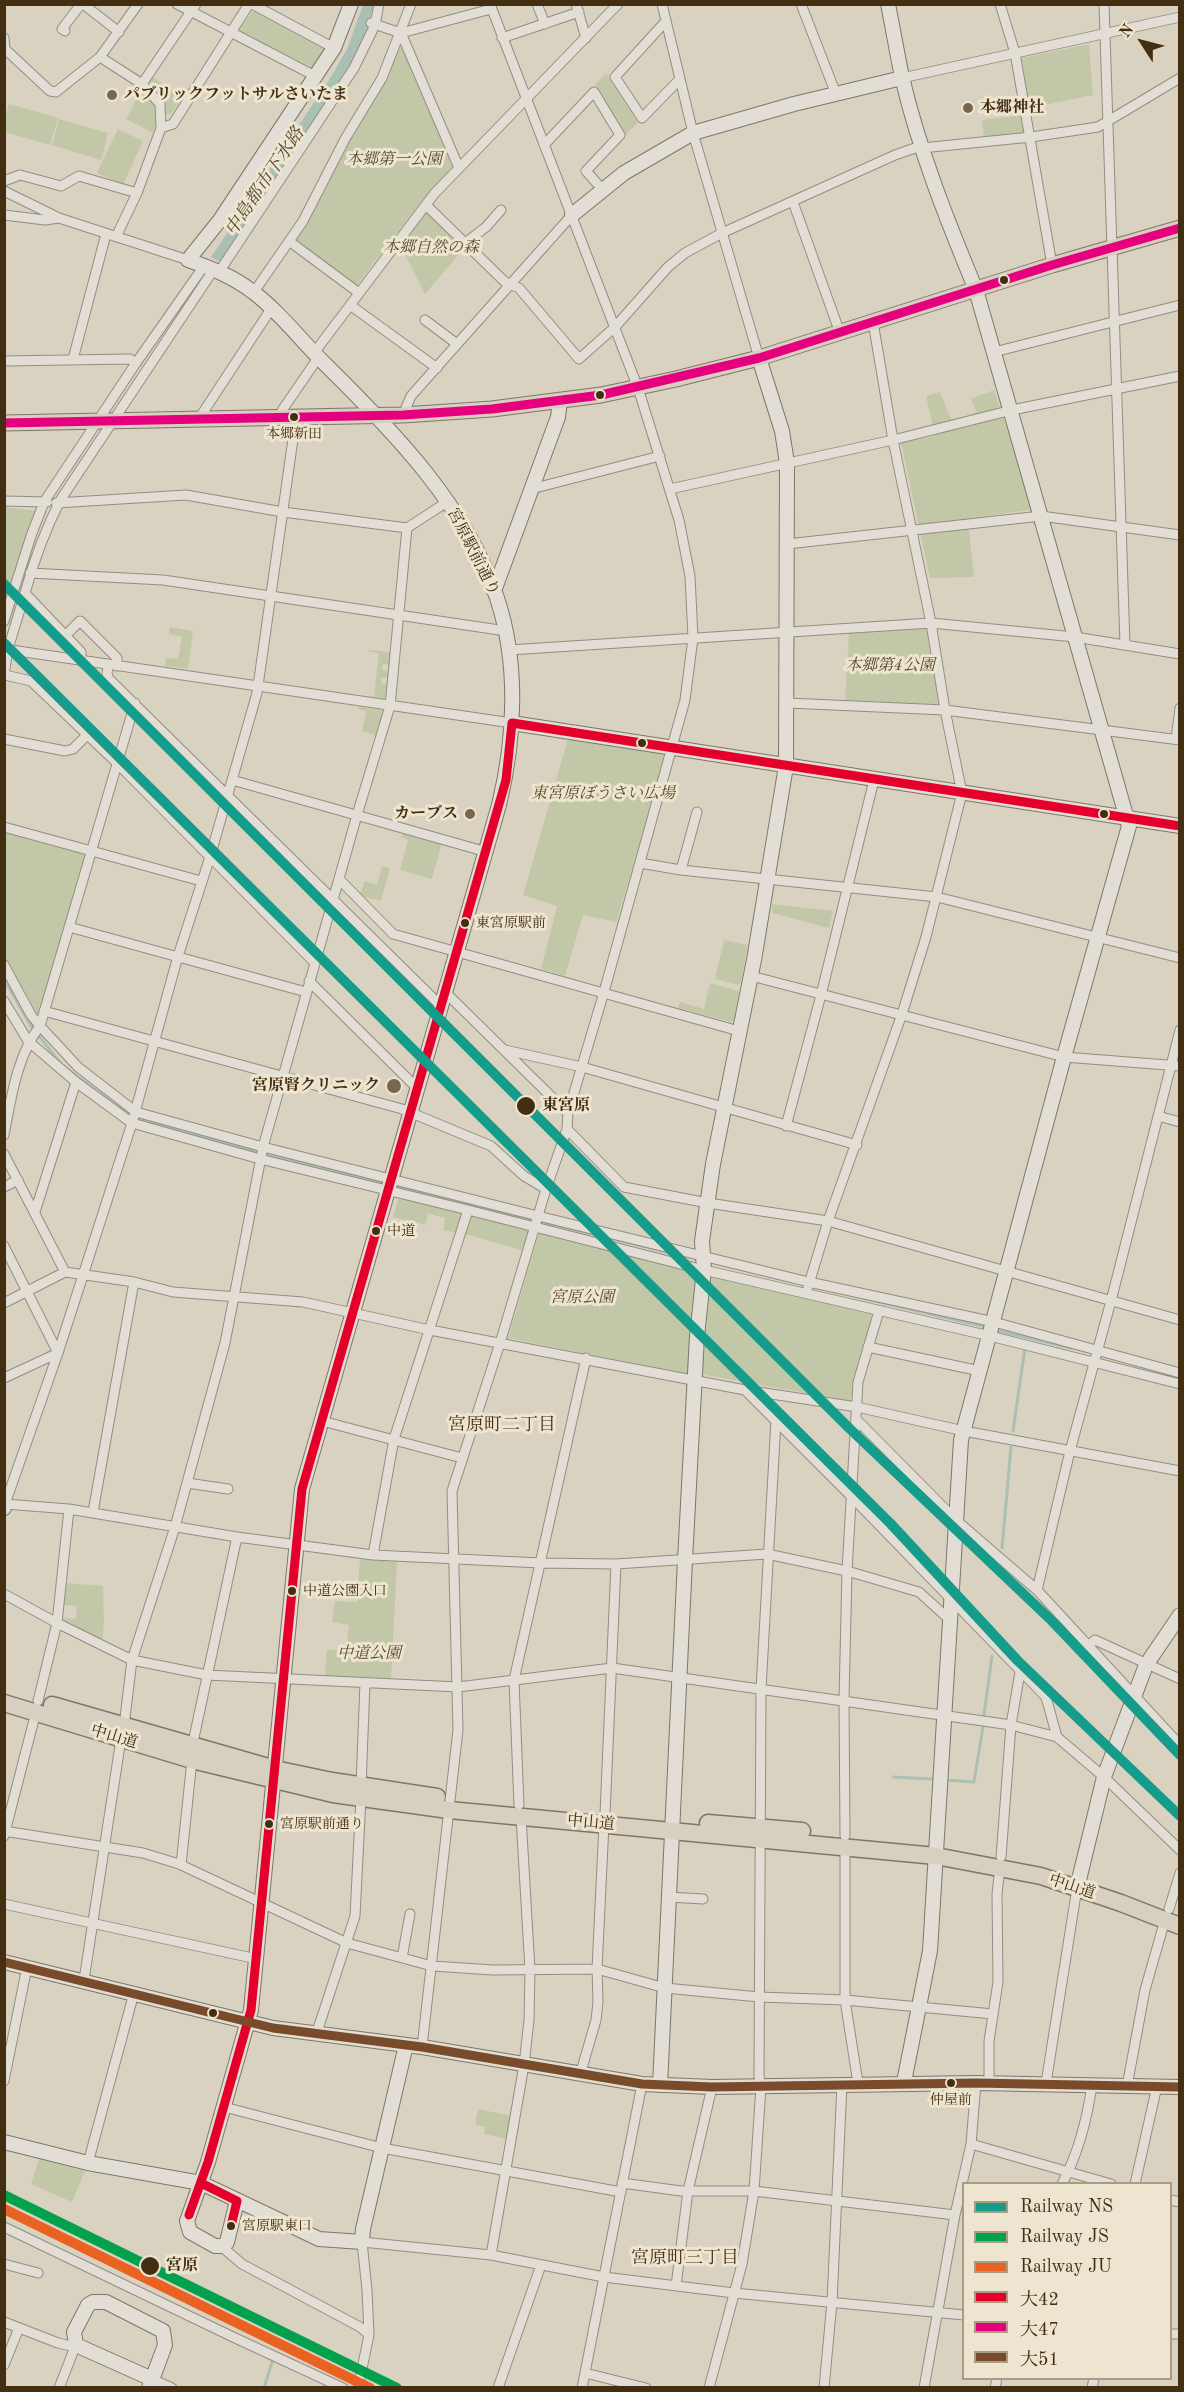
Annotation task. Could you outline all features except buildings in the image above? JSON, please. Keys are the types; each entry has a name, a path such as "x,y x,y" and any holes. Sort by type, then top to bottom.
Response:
{"highway":[{"name":"中山道","path":"4,1692 37,1707 192,1753 275,1775 361,1792 449,1804 936,1851 1000,1862 1079,1882 1173,1917"},
{"name":"中山道","path":"4,1703 37,1707"}],"main road":[{"path":"4,423 378,416 492,409 560,401 638,388 759,358 1113,246 1179,228"}],"street":[{"path":"65,31 62,29 82,4 119,32"},
{"path":"4,38 5,49 50,91 56,92 100,57 138,4"},
{"path":"177,4 193,8 233,33 315,76"},
{"path":"160,128 173,124 250,4 334,48"},
{"path":"4,190 59,218 188,260 220,220 334,48 351,4"},
{"path":"315,963 88,734 31,681 4,675 6,649 46,529 51,503 114,421 212,269 354,68 379,4"},
{"path":"254,292 314,202 345,139 382,78 402,33 411,4"},
{"path":"537,4 545,24"},
{"path":"279,418 316,355 350,305 426,205 618,4"},
{"path":"660,2085 685,1560 708,1203 724,1106 751,976 786,766 788,631 787,463 782,431 693,133 662,4"},
{"path":"801,4 836,94"},
{"path":"888,4 902,78 922,147 944,211 976,290 1129,826 961,1440 930,1951 904,2082"},
{"path":"1000,4 1015,53 1052,265"},
{"path":"1104,4 1125,645"},
{"path":"373,24 402,33 491,7 638,388 660,456 679,520 690,576 693,638 685,700 568,1113 567,1129 546,1189 501,1343 452,1491 458,1730 422,2047"},
{"path":"142,84 193,8"},
{"path":"502,38 545,24 578,8 586,38"},
{"path":"403,415 411,396 572,215 624,173 693,133 902,78 1179,17"},
{"path":"666,21 615,77 642,118 680,79"},
{"path":"402,33 459,168"},
{"path":"100,57 142,84 160,104 160,128 137,193 116,237"},
{"path":"426,205 505,282 519,288 579,359 615,327 668,267 685,253 722,233 922,147 1030,137 1098,127 1179,78"},
{"path":"544,145 594,92 620,135 586,171 603,190"},
{"path":"4,180 20,175 61,186 79,176 137,193"},
{"path":"793,202 840,333"},
{"path":"465,243 486,227 501,210"},
{"path":"4,215 45,220 59,218"},
{"path":"73,359 106,234"},
{"path":"289,241 359,293"},
{"name":"宮原駅前通り","path":"188,260 212,269 254,292 378,416 447,502 479,557 494,591 506,631 512,723 506,780 487,852 302,1489 282,1680 263,1903 248,2022 201,2183 187,2221 192,2235 222,2247"},
{"path":"4,621 31,536 98,421 136,363 212,269"},
{"path":"350,305 437,368"},
{"path":"994,352 1179,305"},
{"path":"198,420 271,309"},
{"path":"425,320 458,344"},
{"path":"808,1287 828,1221 902,1014 937,897 962,793 913,530 893,440 873,322"},
{"path":"4,361 130,359 136,363"},
{"path":"670,489 893,440 1012,410 1179,376"},
{"path":"494,591 558,417 560,401"},
{"path":"296,418 258,687 210,857 178,956 134,1118 58,1353 5,1505 93,1512 237,1537 374,1556 616,1564 767,1554 847,1571 919,1592 951,1621"},
{"path":"531,489 660,456"},
{"path":"4,501 51,503 186,495 283,512 407,528 447,502"},
{"path":"787,544 1041,516 1179,535"},
{"path":"84,1980 106,1846 132,1660 175,1527 225,1343 262,1148 390,706 407,528"},
{"path":"479,557 494,563 508,552"},
{"path":"30,573 163,580 506,631"},
{"path":"25,593 81,652 81,661"},
{"path":"66,635 80,621 117,658 107,674 109,678 333,901 504,1050 568,1113"},
{"path":"509,650 931,623 1075,637 1179,654"},
{"path":"6,649 672,747 1179,826"},
{"path":"4,1135 10,1103 44,1011 135,703"},
{"path":"787,703 945,710 1178,740 1179,708"},
{"path":"4,739 65,751 73,749 88,734"},
{"path":"232,780 487,852"},
{"path":"786,1126 874,780"},
{"path":"681,870 697,812"},
{"path":"4,827 201,881"},
{"path":"640,863 681,870 937,897 1179,958"},
{"path":"339,879 393,934 739,1031"},
{"path":"69,927 306,992"},
{"path":"4,965 31,1015 34,1033 78,1067 134,1118 262,1148 468,1210 537,1221 808,1287 879,1311 992,1330 1095,1356 1179,1384"},
{"path":"751,976 1064,1057 1175,1065"},
{"path":"309,981 418,1089"},
{"path":"4,1001 76,1082 134,1118 260,1159 390,1186 1095,1356 1179,1373"},
{"path":"44,1011 411,1112 491,1146 524,1176 546,1189"},
{"path":"1037,1590 1070,1451 1158,1116 1175,1065 1179,1030"},
{"path":"504,1050 582,1067 856,1145"},
{"path":"34,1212 76,1082"},
{"path":"1158,1116 1179,1122"},
{"path":"567,1129 624,1187 708,1203 828,1221 1179,1320"},
{"path":"4,1154 66,1272"},
{"path":"4,1187 18,1180"},
{"path":"374,1556 394,1439 468,1210"},
{"path":"4,1246 58,1353"},
{"path":"4,1303 66,1272 134,1282 173,1292 303,1302 430,1330 745,1390 857,1407 964,1431 1179,1471"},
{"path":"93,1512 134,1282"},
{"path":"858,2083 845,2000 844,1700 847,1571 858,1382 879,1311"},
{"path":"868,1347 980,1371"},
{"path":"4,1378 58,1353"},
{"path":"491,2255 524,2065 530,1970 514,1680 586,1358"},
{"path":"745,1390 852,1496 951,1597 1020,1672 1046,1696 1057,1737"},
{"path":"856,1419 957,1521 1037,1590 1179,1745"},
{"path":"709,2388 742,2264 754,2191 761,2086 759,1997 761,1689 776,1420"},
{"path":"322,1421 462,1458"},
{"path":"187,1483 228,1489"},
{"path":"69,1509 57,1623 5,1833 143,1853 181,1865 347,1943 432,1966 493,1970 597,1969 665,1988 759,1997 845,2000 993,2014"},
{"path":"181,1865 192,1753 237,1537"},
{"path":"580,2075 596,2020 616,1564"},
{"path":"4,1594 132,1660 207,1675 458,1687 612,1668 1011,1725 1057,1737 1104,1777 1179,1850"},
{"path":"1046,2083 1079,1882 1104,1777 1146,1665 1179,1615"},
{"path":"1089,1645 1095,1640 1179,1679"},
{"path":"962,2182 983,2083 998,1982 997,1894 1011,1725 1020,1672"},
{"path":"316,2035 355,1916 365,1683"},
{"path":"1127,2085 1145,1990 1173,1917 1179,1873"},
{"path":"669,1897 703,1899"},
{"path":"4,1904 257,1959"},
{"path":"402,1958 410,1914"},
{"path":"4,1962 248,2022 316,2035 422,2047 642,2084 712,2087 904,2082 1179,2087"},
{"path":"4,2081 27,1967"},
{"path":"88,2163 134,1993"},
{"path":"358,2388 369,2335 362,2242 406,2045"},
{"path":"582,2388 642,2084"},
{"path":"824,2388 832,2302 842,2084"},
{"path":"1063,2182 1084,2133 1092,2085"},
{"path":"1135,2182 1157,2086"},
{"path":"676,2286 688,2191 712,2087"},
{"path":"224,2107 382,2148 507,2171 621,2188 754,2191 955,2215"},
{"path":"4,2142 88,2163 201,2183 319,2239 491,2255 604,2277 734,2293 962,2315"},
{"path":"971,2144 1103,2182"},
{"path":"924,2388 962,2184"},
{"path":"237,2201 227,2242 222,2247 242,2264 360,2327 369,2335"},
{"path":"4,2227 342,2388"},
{"path":"4,2264 38,2273"},
{"path":"498,2388 541,2265"},
{"path":"59,2388 88,2305 99,2301 106,2302 164,2331 166,2338 151,2383"},
{"path":"4,2322 73,2344 151,2383 172,2388"},
{"path":"4,2365 19,2328"},
{"path":"585,2373 646,2388"}],"green space":[{"path":"256,11 326,47 312,67 241,32 240,29 252,12"},
{"path":"1089,44 1093,95 1029,108 1022,58"},
{"name":"本郷第一公園","path":"404,46 453,168 423,199 356,286 294,240 316,207 351,139 385,82 400,48"},
{"path":"606,73 638,123 625,135 595,85"},
{"path":"152,76 182,98 171,114 166,114 163,104 149,81"},
{"path":"141,90 150,99 155,109 156,121 153,133 126,119"},
{"path":"9,104 58,118 50,145 5,132 5,118"},
{"path":"1023,115 1025,133 984,138 982,120"},
{"path":"59,119 108,133 101,160 52,145"},
{"path":"118,129 143,141 123,185 97,173"},
{"name":"本郷自然の森","path":"426,209 466,246 425,294 400,245"},
{"path":"994,390 1034,509 968,519 974,577 930,578 901,443 935,436 926,396 940,392 952,421 977,412 970,399"},
{"path":"5,507 38,511 5,608"},
{"path":"170,627 193,631 188,669 165,666 166,658 178,659 182,637 169,634"},
{"name":"本郷第4公園","path":"926,627 940,706 845,700 849,632"},
{"path":"369,650 391,652 390,665 383,664 382,670 389,671 388,678 382,678 381,683 388,684 384,698 374,697 379,653 369,652"},
{"path":"359,707 383,712 377,736 362,731 366,711 358,709"},
{"name":"東宮原ぼうさい広場","path":"568,739 668,753 616,922 583,915 565,976 541,969 557,906 523,895"},
{"path":"4,832 86,853 38,1020 5,961"},
{"path":"404,832 442,843 432,879 400,870 408,840 400,837"},
{"path":"382,866 390,868 381,901 361,896 357,892 361,892 365,881 377,885"},
{"path":"772,904 833,911 829,928 772,913"},
{"path":"724,940 748,945 741,982 738,985 715,979"},
{"path":"710,983 739,991 734,1020 731,1022 678,1008 680,1002 704,1009"},
{"path":"399,1196 461,1212 464,1216 460,1234 443,1230 445,1218 428,1213 425,1225 393,1217"},
{"path":"474,1215 528,1228 530,1232 524,1251 465,1234 470,1218"},
{"name":"宮原公園","path":"539,1233 696,1272 688,1374 508,1338"},
{"path":"707,1275 872,1314 850,1401 700,1374"},
{"name":"中道公園","path":"360,1559 397,1562 391,1679 325,1676 327,1650 346,1651 349,1625 332,1622 335,1601 357,1602"},
{"path":"66,1583 103,1586 102,1642 65,1622 63,1618 76,1619 77,1606 64,1605"},
{"path":"478,2109 512,2116 508,2139 484,2134 485,2127 475,2125"},
{"path":"39,2159 85,2171 72,2202 31,2184"}],"water":[{"name":"中島都市下水路","path":"363,5 374,5 363,41 346,75 220,262 211,257 329,80 347,49"}],"waterway":[{"path":"4,979 31,1026 62,1065 132,1117 224,1143 385,1183"},
{"path":"394,1186 671,1253"},
{"path":"858,1297 986,1327"},
{"path":"995,1330 1071,1348"},
{"path":"1013,1431 1025,1348"},
{"path":"1002,1548 1011,1447"},
{"path":"984,1715 992,1656"},
{"path":"947,1780 974,1782 983,1727"},
{"path":"893,1777 933,1779"},
{"path":"264,2388 272,2362"}],"rail line":[{"name":"NS","path":"4,584 850,1429 1052,1621 1180,1755"},
{"name":"NS","path":"4,643 890,1523 1018,1661 1180,1816"},
{"name":"JS","path":"4,2195 397,2388"},
{"name":"JU","path":"4,2209 370,2388"}],"transit line":[{"name":"大47","path":"4,423 403,415 492,409 601,395 759,358 1052,265 1180,228"},
{"name":"大42","path":"512,723 1180,826"},
{"name":"大42","path":"189,2215 208,2162 251,2010 302,1489 506,780 512,723"},
{"name":"大51","path":"4,1962 273,2028 422,2047 642,2084 712,2087 976,2083 1180,2087"},
{"name":"大42","path":"201,2183 237,2201 231,2226"}],"place":[{"name":"パブリックフットサルさいたま","path":"112,95"},
{"name":"本郷神社","path":"968,108"},
{"name":"本郷新田","path":"294,417"},
{"name":"カーブス","path":"470,814"},
{"name":"東宮原駅前","path":"465,923"},
{"name":"宮原腎クリニック","path":"394,1086"},
{"name":"東宮原","path":"526,1106"},
{"name":"中道","path":"376,1231"},
{"name":"中道公園入口","path":"292,1591"},
{"name":"宮原駅前通り","path":"269,1824"},
{"name":"仲屋前","path":"951,2083"},
{"name":"宮原駅東口","path":"231,2226"},
{"name":"宮原","path":"150,2266"}],"district":[{"name":"宮原町二丁目","path":"502,1425"},
{"name":"宮原町三丁目","path":"685,2258"}]}
